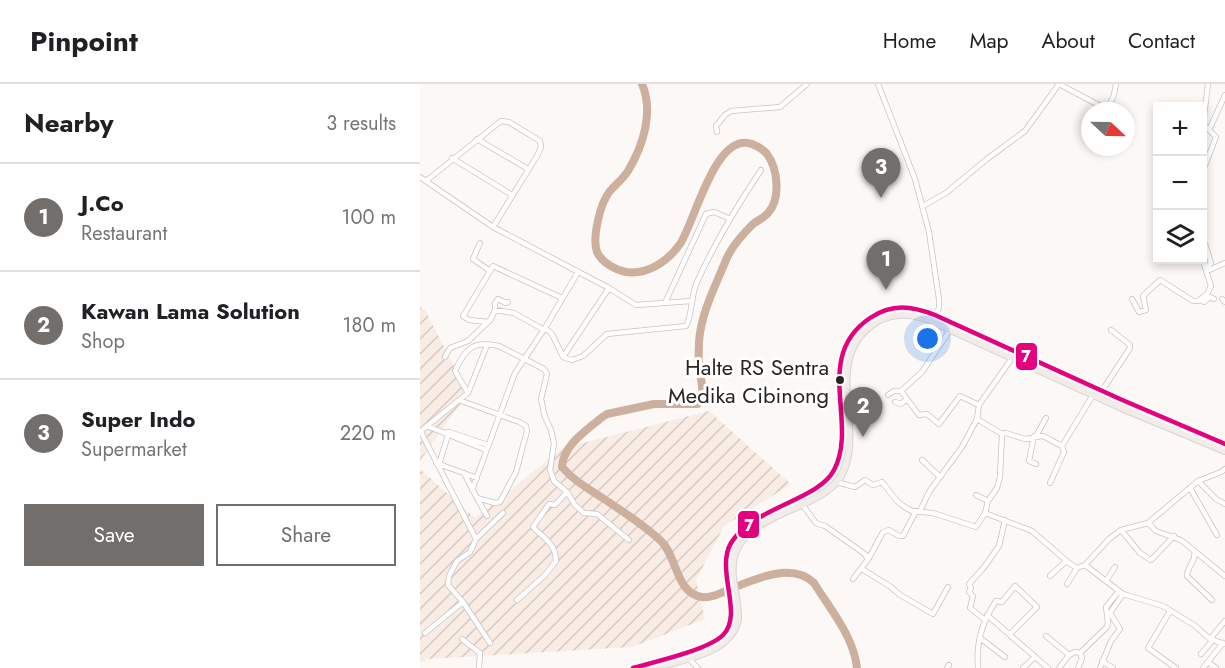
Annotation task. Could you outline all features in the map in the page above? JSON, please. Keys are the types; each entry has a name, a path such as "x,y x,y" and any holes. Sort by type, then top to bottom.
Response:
{"main road":[{"path":"633,668 718,647 730,637 738,620 726,555 730,543 760,516 820,485 833,472 840,452 840,364 843,352 851,336 866,321 887,309 911,308 1027,361 1093,395 1225,444"},
{"path":"731,583 734,557 738,546 747,536 764,523 802,504 836,482 842,473 847,458 847,372 852,351 869,328 888,316 912,315 934,318 950,330 1012,358 1027,361 1102,391 1138,411 1225,451"},
{"path":"655,668 685,655"}],"street":[{"path":"717,132 716,126 731,111 780,107 807,84"},
{"path":"878,84 915,179 923,206 933,250 939,299 939,308 934,318"},
{"path":"923,206 946,193 982,162 1025,131 1059,84 1093,102"},
{"path":"1111,102 1116,84"},
{"path":"1207,163 1216,141 1215,135 1205,127 1203,121 1208,84"},
{"path":"1209,130 1225,95"},
{"path":"426,181 499,122 509,122 541,143 540,150 493,227"},
{"path":"477,138 528,169"},
{"path":"452,158 512,195"},
{"path":"495,310 514,313 545,329 552,334 563,357 572,360 583,356 607,334 686,326 689,322 691,301 697,282 728,218 761,170"},
{"path":"420,177 493,227 609,288 638,306 691,301"},
{"path":"665,303 706,214 714,212 728,218"},
{"path":"480,243 473,259 490,271"},
{"path":"1206,270 1211,263 1207,250"},
{"path":"1206,270 1225,263"},
{"path":"1200,300 1211,287 1204,264"},
{"path":"488,322 469,320 463,316 493,266 562,298"},
{"path":"472,490 514,373 545,329 579,272"},
{"path":"1132,299 1139,312 1146,310 1143,296 1154,284 1162,280 1193,301 1204,302 1210,297 1214,299"},
{"path":"563,357 609,288"},
{"path":"445,357 450,348 468,341 488,322 498,299 508,302"},
{"path":"888,395 894,391 901,391 922,372 950,330"},
{"path":"1102,391 1130,348 1111,330"},
{"path":"476,539 421,433 468,393 487,345"},
{"path":"468,393 455,370 467,349 487,345 499,346 523,360 540,366 547,374 541,393 544,417 551,430 554,443 550,470 554,481 567,492 584,513 597,514 629,540"},
{"path":"853,579 885,530 903,536 929,492 958,453 977,419 979,405 1012,358"},
{"path":"901,391 919,415 927,414 939,424 960,396 979,405"},
{"path":"1062,446 1093,395"},
{"path":"895,402 901,404 907,399"},
{"path":"459,400 526,426 525,443 516,472 500,502 495,503 477,498"},
{"path":"1036,464 1029,461 1035,436 1046,418"},
{"path":"977,419 1002,434 1006,432 1025,438 1043,436 1062,446 1064,452 1050,483"},
{"path":"427,426 487,448"},
{"path":"437,464 447,433"},
{"path":"836,482 855,487 864,480 873,485 882,482 901,504 976,527 985,513 988,501 996,491 999,480 1002,434"},
{"path":"922,460 940,477"},
{"path":"437,464 477,478"},
{"path":"1067,584 1077,568 1085,565 1109,539 1121,530 1148,523 1198,480 1225,469"},
{"path":"464,473 487,516"},
{"path":"1198,480 1216,499 1225,504"},
{"path":"1190,488 1217,535"},
{"path":"518,600 545,575 556,561 554,549 549,545 547,539 533,527 549,504 555,505 567,492"},
{"path":"976,495 988,501"},
{"path":"802,504 817,524 823,525 864,553 867,559"},
{"path":"490,643 463,602 450,589 448,580 456,561 472,549 476,539 503,513"},
{"path":"985,513 1036,534 1077,568"},
{"path":"1005,520 999,546 969,584 971,588 969,592 973,596 970,609 1010,634 1048,668"},
{"path":"1148,523 1156,531 1174,536 1225,576"},
{"path":"1121,530 1140,553 1151,560 1174,536"},
{"path":"1194,550 1195,560 1188,569 1187,576 1212,600"},
{"path":"1050,576 1066,561"},
{"path":"1085,565 1121,592 1163,606 1212,640 1224,644 1203,668"},
{"path":"1106,581 1115,567"},
{"path":"861,569 933,614 948,587"},
{"path":"978,668 980,638 986,617 995,602 1002,602 1015,586 1037,607 1010,634"},
{"path":"1059,668 1069,655 1075,652 1080,653 1107,627 1106,607 1121,592"},
{"path":"1100,668 1111,641 1120,629 1110,613 1121,592"},
{"path":"425,633 463,602"},
{"path":"1170,610 1148,648 1176,668"},
{"path":"1201,654 1225,621"},
{"path":"1046,636 1069,655"},
{"path":"980,638 1005,657"},
{"path":"462,639 480,653 479,668"},
{"path":"1078,668 1082,660 1080,653"},
{"path":"685,655 698,668"},
{"path":"1023,668 1035,657"},
{"path":"1102,661 1113,668"},
{"path":"1208,662 1216,668"}],"shaded area":[{"path":"420,307 425,310 468,393 420,461"},
{"path":"709,411 791,484 724,526 696,580 705,619 632,647 427,659 420,663 420,469 475,518 563,448"}],"waterway":[{"path":"642,84 647,106 642,140 628,171 606,196 598,221 597,252 606,263 622,271 634,272 650,269 670,256 686,233 717,164 727,151 739,144 752,144 762,149 771,160 776,176 775,200 768,213 753,224 731,250 709,300 700,331 699,366 702,392 698,404 654,404 607,414 582,433 571,445 563,459 562,467 580,484 632,518 661,541 682,582 693,594 702,597 712,596 772,574 794,573 814,583 846,634 857,668"}],"transit line":[{"name":"7","path":"633,668 706,646 723,635 729,626 731,616 726,566 731,543 754,521 815,489 834,470 840,452 842,432 840,371 843,352 853,334 878,313 894,308 910,308 935,315 1225,444"}],"place":[{"name":"Super Indo","path":"881,198"},
{"name":"J.Co","path":"886,290"},
{"name":"Halte RS Sentra Medika Cibinong","path":"840,380"},
{"name":"Kawan Lama Solution","path":"863,437"}]}
